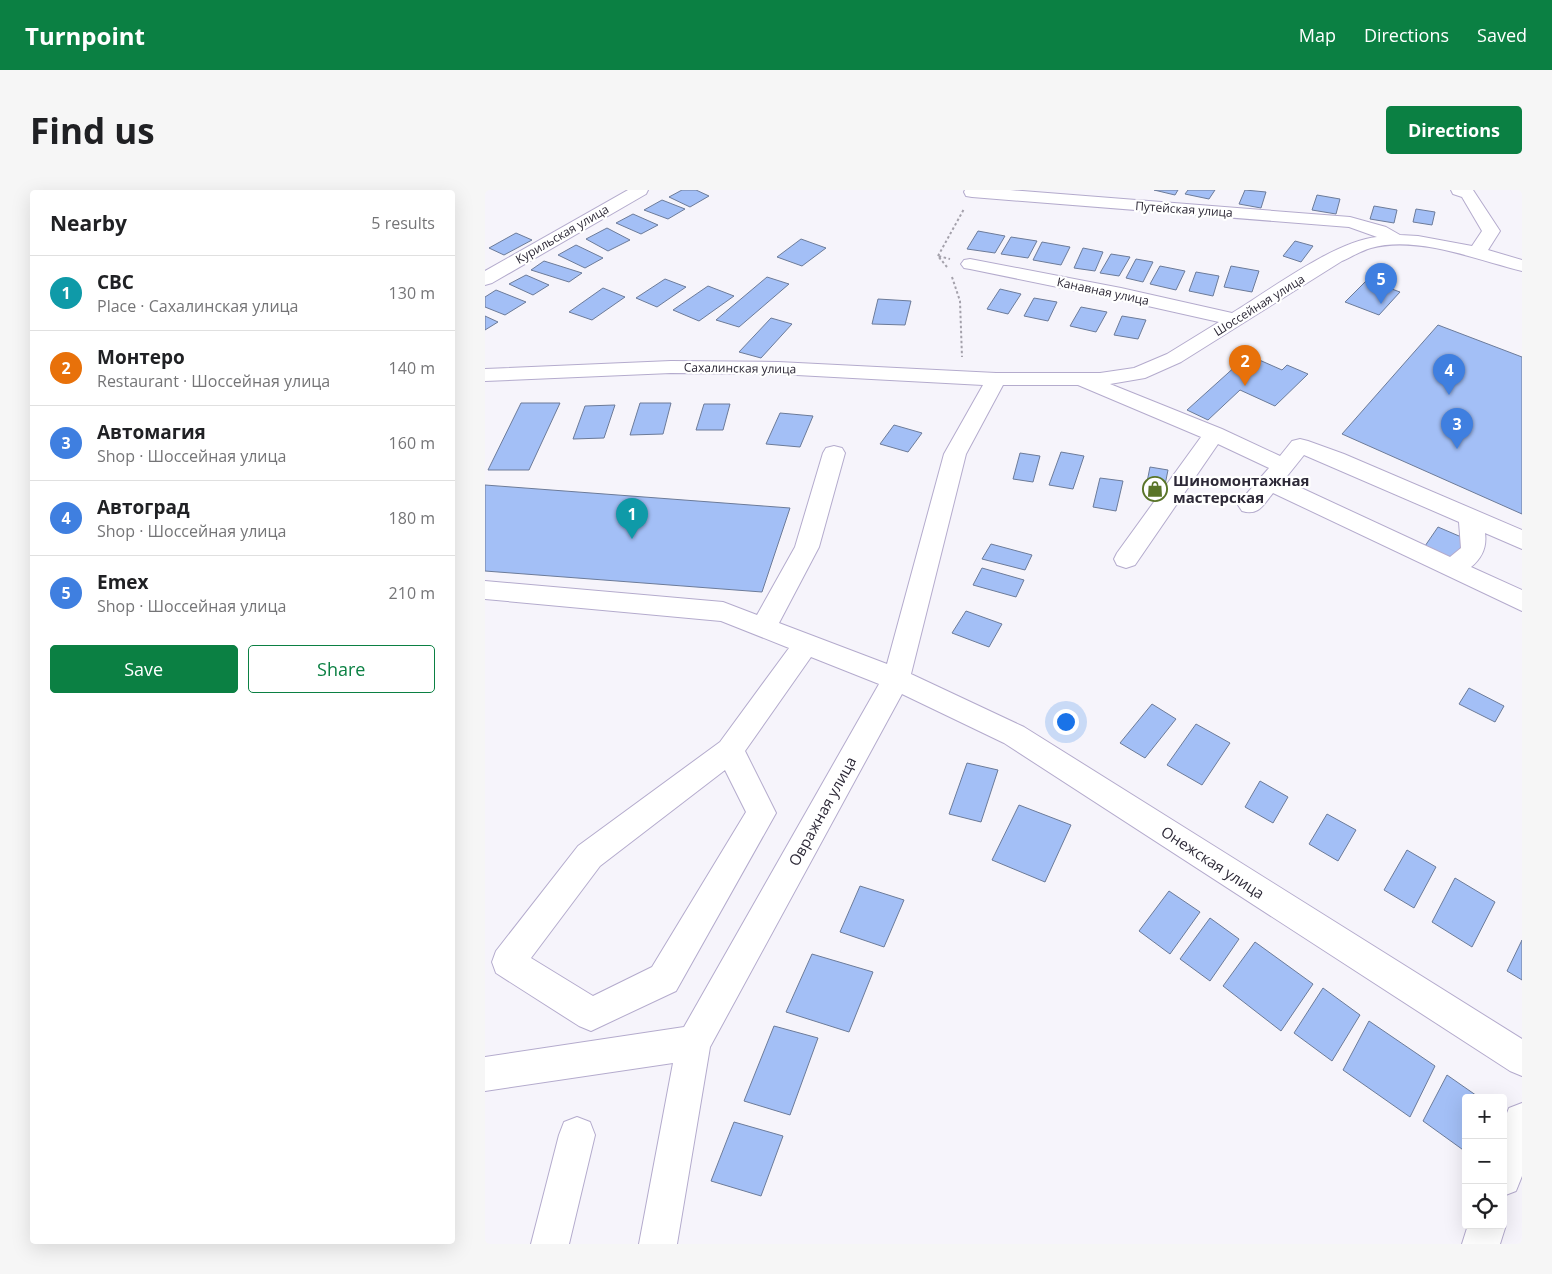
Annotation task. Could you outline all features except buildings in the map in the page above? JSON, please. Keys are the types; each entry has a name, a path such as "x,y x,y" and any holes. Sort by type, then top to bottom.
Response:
{"street":[{"name":"Курильская улица","path":"485,279 640,190"},
{"path":"1459,190 1468,194 1491,231 1477,252"},
{"name":"Путейская улица","path":"973,191 1350,222 1381,231 1395,240"},
{"name":"Шоссейная улица","path":"995,379 1082,380 1138,374 1174,358 1352,248 1367,243 1395,240 1417,241 1477,252 1522,266"},
{"name":"Канавная улица","path":"970,264 1121,294 1236,320"},
{"name":"Сахалинская улица","path":"485,375 671,367 778,368 995,379"},
{"name":"Овражная улица","path":"658,1244 694,1043 895,679 955,454 995,379"},
{"path":"1082,380 1214,434 1276,474 1451,567 1522,601"},
{"path":"1126,560 1214,434"},
{"path":"1250,504 1300,446 1336,459 1522,540"},
{"path":"763,628 807,547 833,453"},
{"path":"1451,567 1468,559 1475,543 1471,517"},
{"name":"Онежская улица","path":"485,590 723,612 895,679 1014,735 1522,1059"},
{"path":"730,750 761,812 664,979 591,1014 508,962 589,856 730,750 806,644"},
{"path":"485,1074 694,1043"},
{"path":"1507,1166 1522,1122"},
{"path":"549,1244 577,1135"},
{"path":"1481,1244 1486,1229"}],"path":[{"path":"938,256 973,191"},
{"path":"938,256 970,264"},
{"path":"938,256 951,273 960,301 963,377"}],"place":[{"name":"Emex","path":"1381,304"},
{"name":"Монтеро","path":"1245,386"},
{"name":"Автоград","path":"1449,395"},
{"name":"Автомагия","path":"1457,449"},
{"name":"Шиномонтажная мастерская","path":"1155,489"},
{"name":"СВС","path":"632,539"}]}
